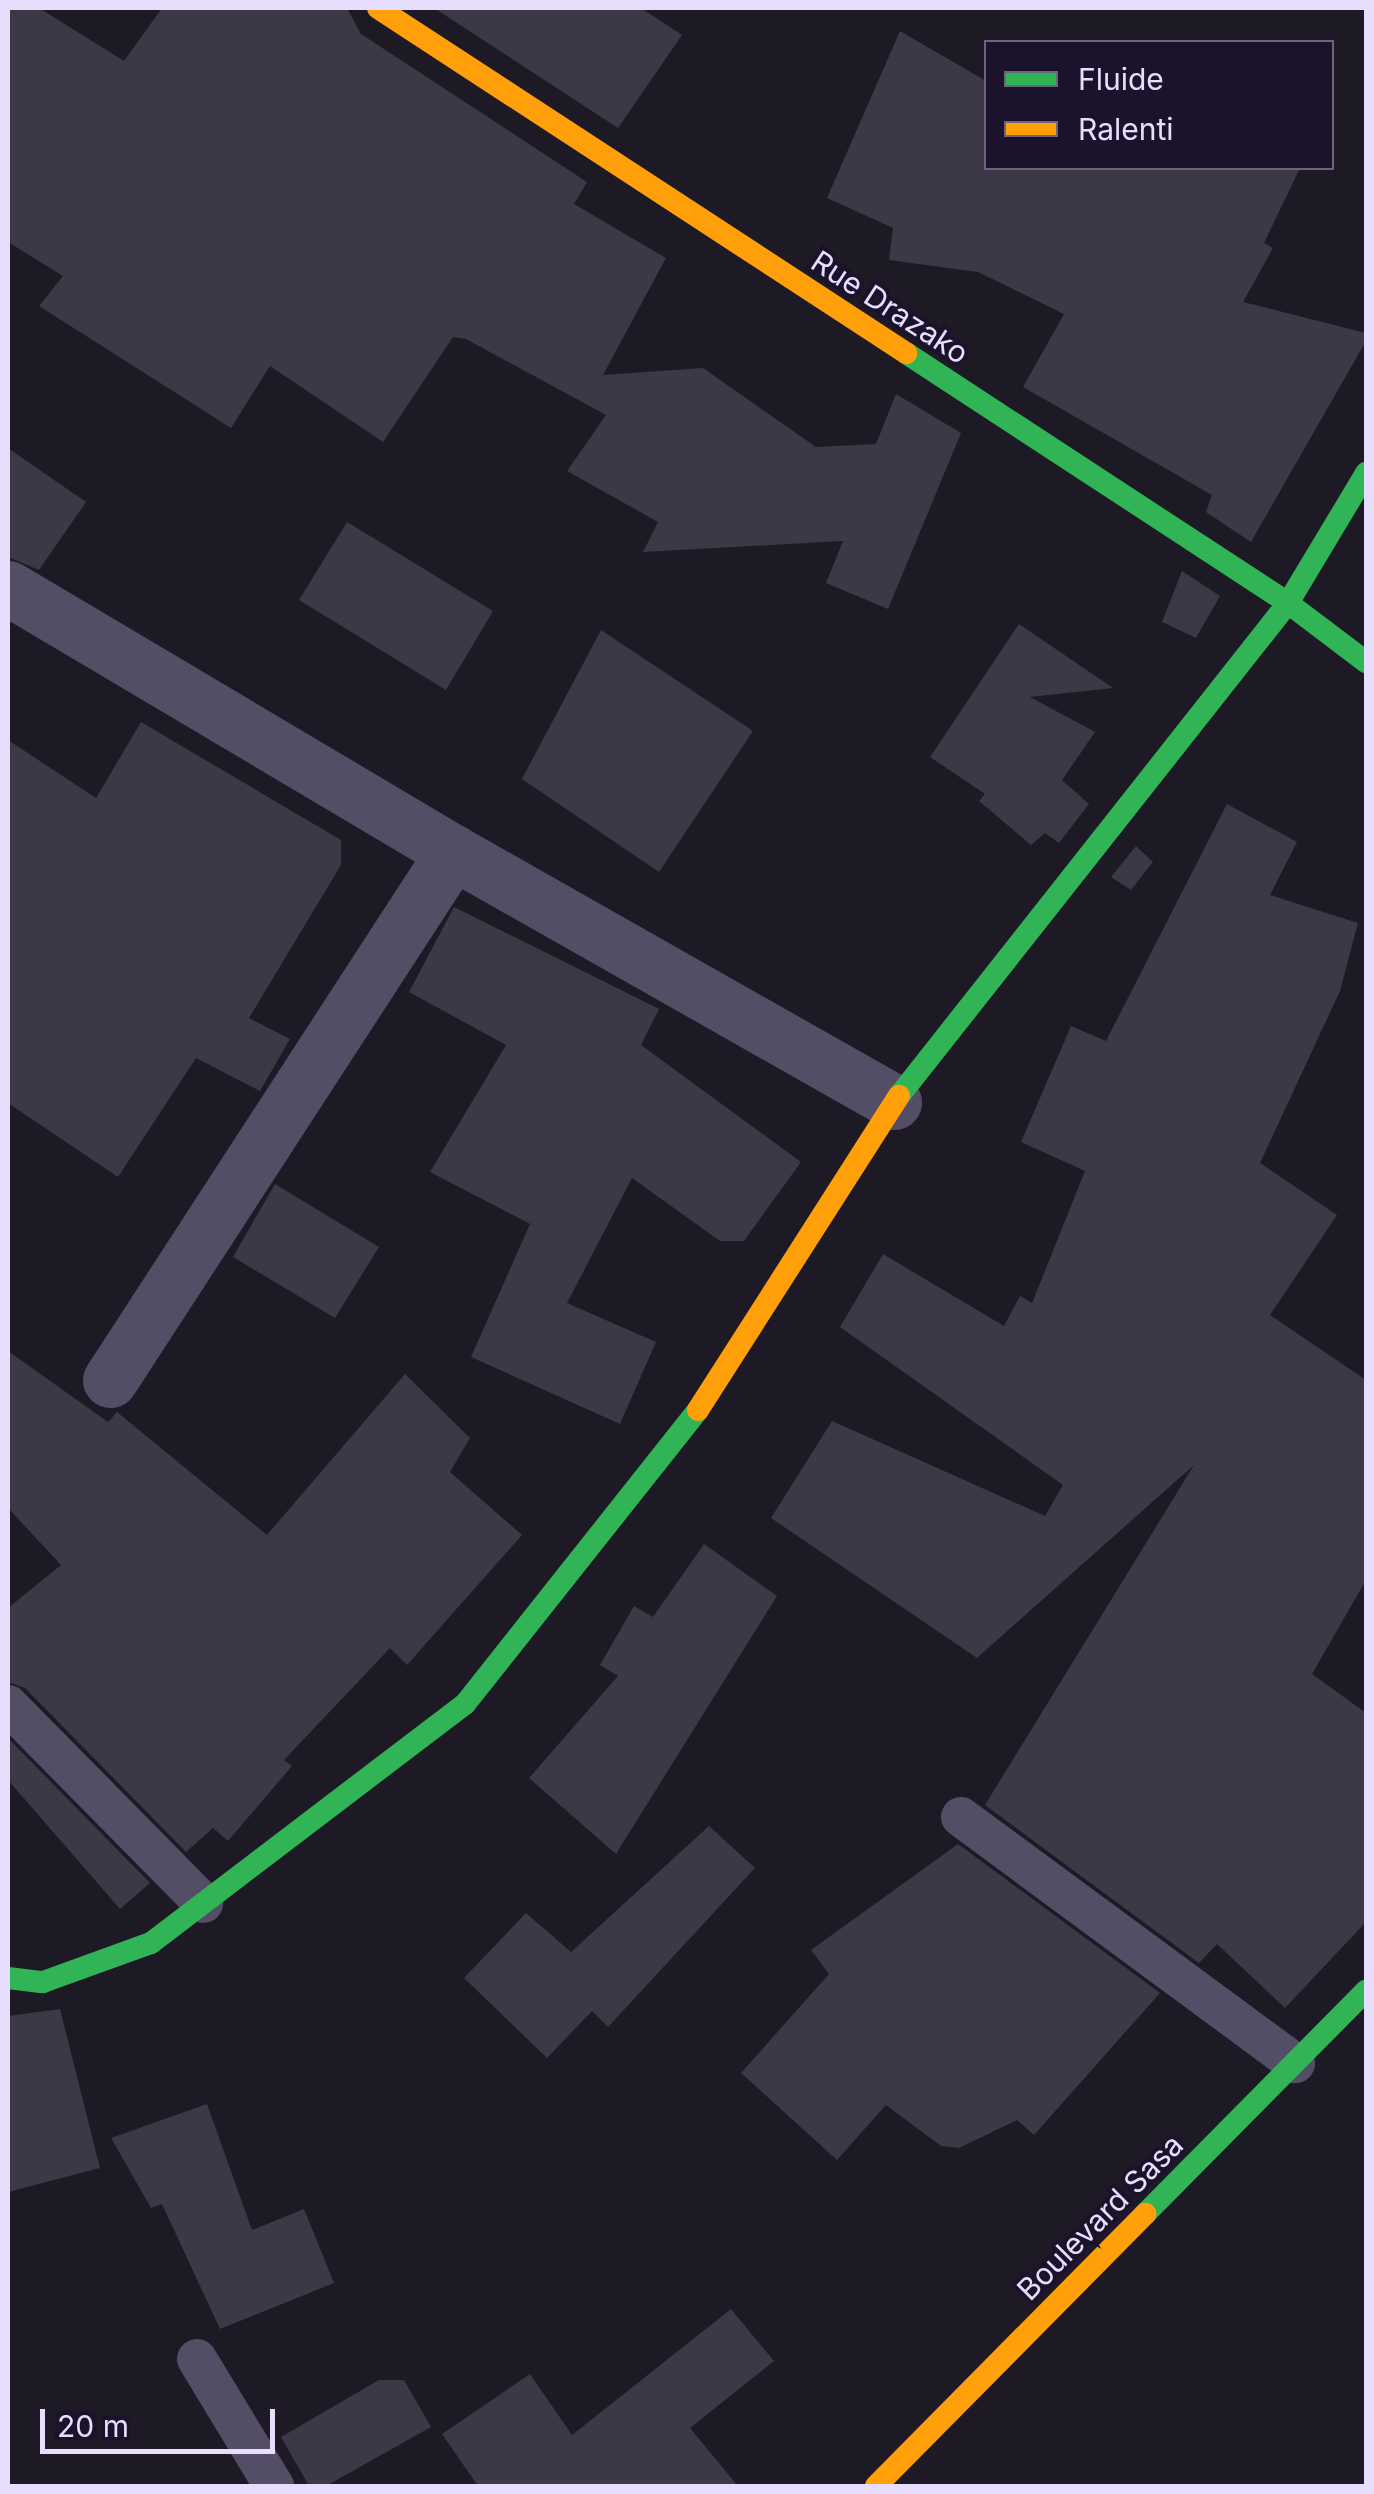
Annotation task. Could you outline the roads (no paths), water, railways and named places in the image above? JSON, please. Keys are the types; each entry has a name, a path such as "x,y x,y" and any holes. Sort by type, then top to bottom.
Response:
{"street":[{"name":"Rue Drazako","path":"378,8 1288,604 1366,662"},
{"path":"8,1978 43,1982 151,1943 464,1704 687,1427 894,1102 1288,604 1366,472"},
{"path":"8,588 453,852 894,1102"},
{"path":"110,1380 453,852"},
{"name":"Boulevard Sasa","path":"876,2486 1366,1991"}],"lane":[{"path":"8,1706 203,1903"},
{"path":"961,1817 1295,2062"},
{"path":"197,2359 274,2486"}]}
